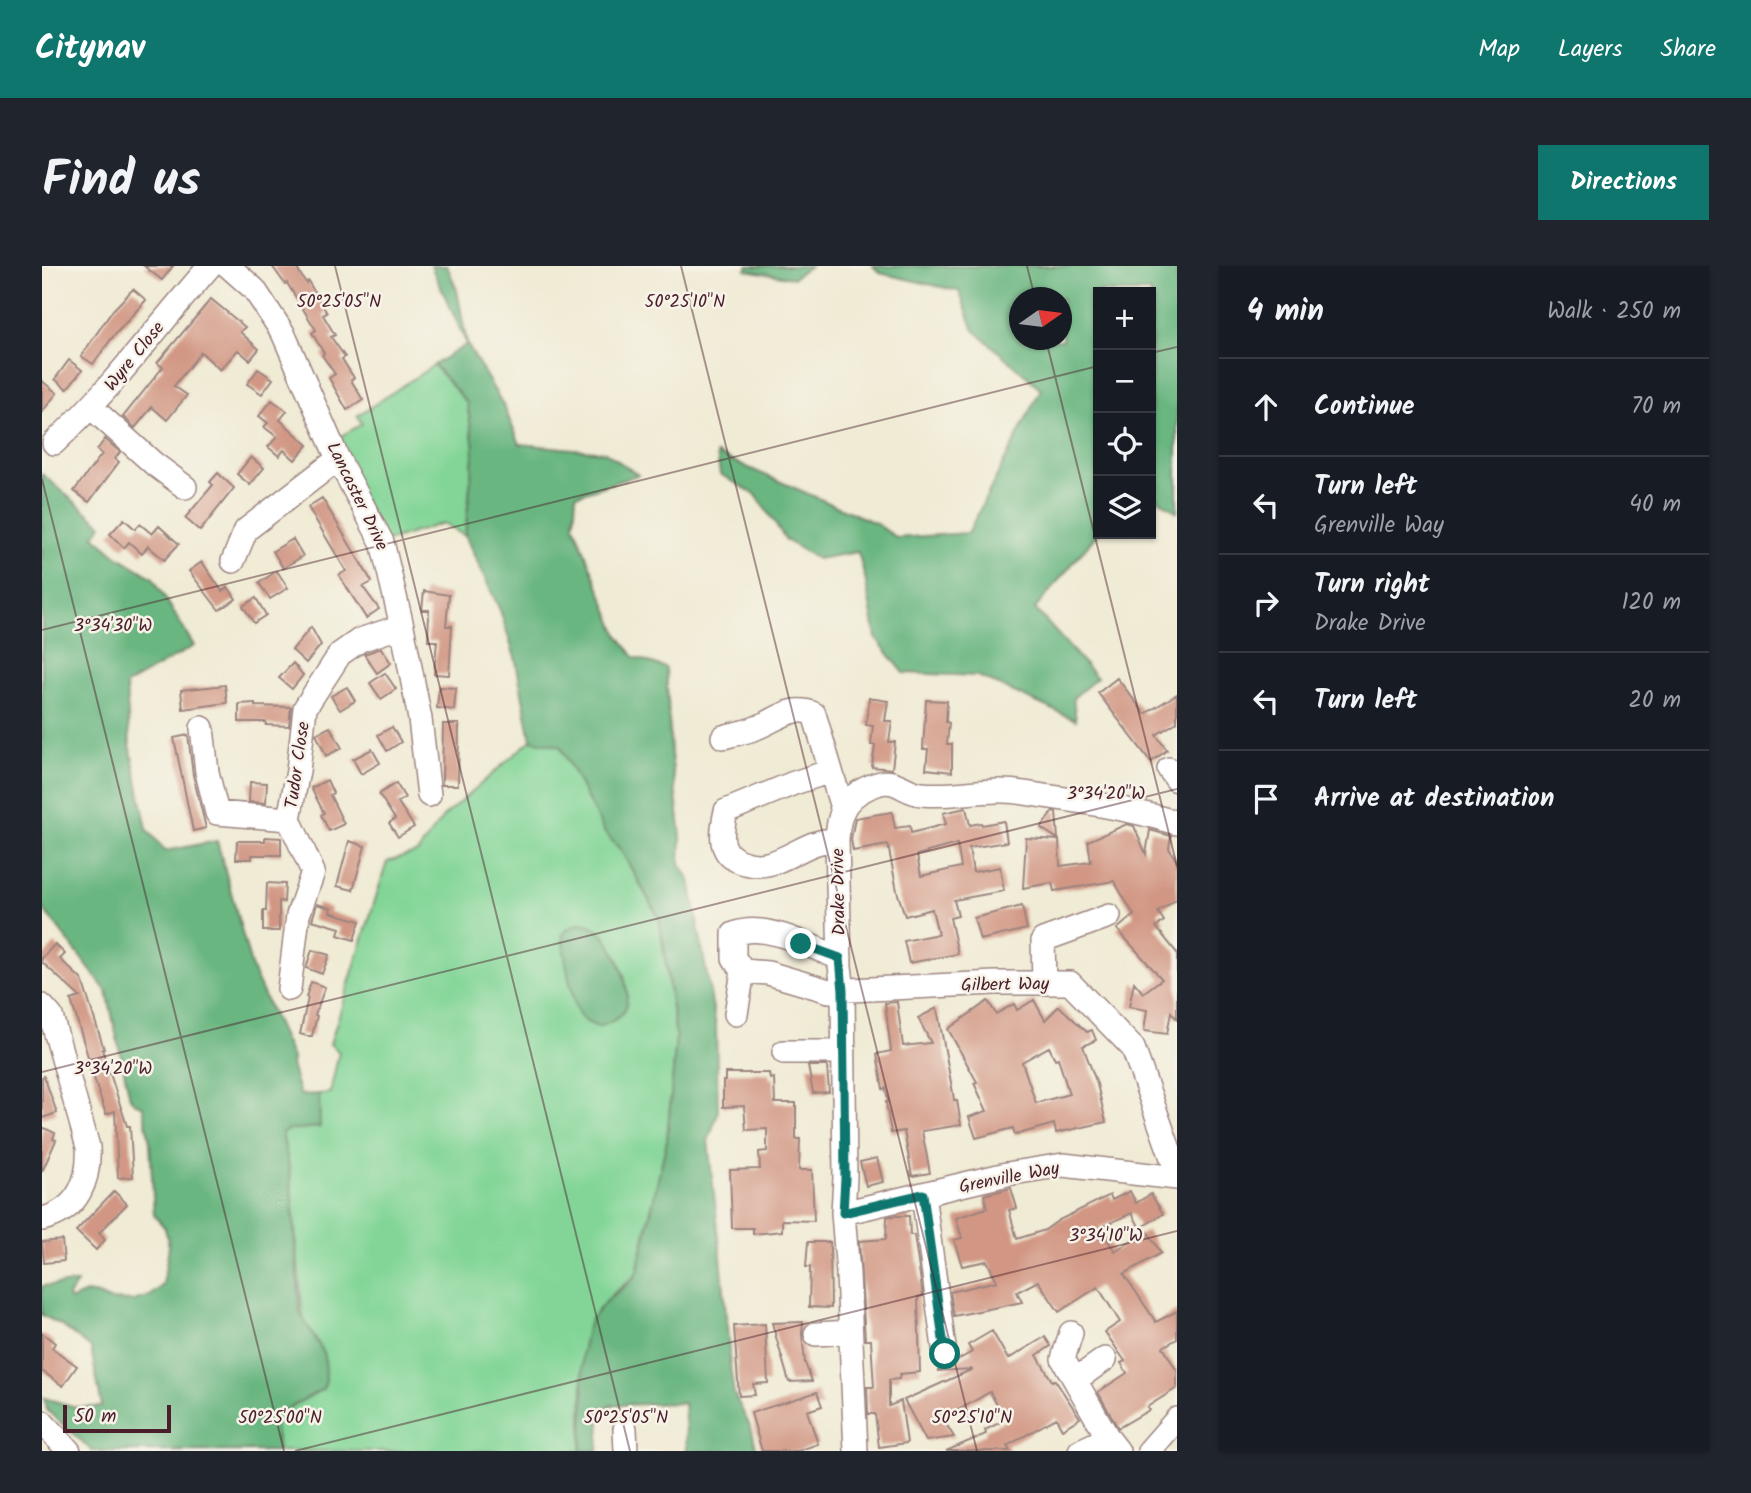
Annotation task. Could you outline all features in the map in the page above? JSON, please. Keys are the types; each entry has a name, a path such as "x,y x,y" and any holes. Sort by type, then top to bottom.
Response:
{"street":[{"name":"Wyre Close","path":"54,443 92,408 210,266"},
{"name":"Lancaster Drive","path":"228,266 254,289 283,333 338,459 382,542 402,626 419,719 429,795"},
{"path":"92,408 153,463 185,487"},
{"path":"233,561 246,530 338,459"},
{"name":"Tudor Close","path":"289,989 298,915 313,872 289,819 305,708 340,654 359,640 402,626"},
{"path":"723,737 755,728 785,713 804,709 814,714 842,808 862,790 879,783 895,782 920,794 1003,791 1132,810 1177,823"},
{"path":"202,728 206,772 217,813 289,819"},
{"path":"831,771 726,811 721,834 725,850 734,860 755,865 774,863 818,841 837,840"},
{"name":"Drake Drive","path":"842,808 837,840 843,991 843,1213 856,1451"},
{"path":"1044,983 1043,940 1109,916"},
{"path":"736,1014 743,971 734,958 734,934 745,929 765,930 840,958"},
{"name":"Gilbert Way","path":"743,971 768,973 830,991 995,983 1069,983 1133,1048 1177,1172"},
{"path":"42,1006 51,1016 88,1147 89,1164 82,1190 71,1205 51,1217 42,1219"},
{"path":"784,1052 843,1052"},
{"name":"Grenville Way","path":"843,1213 1007,1174 1063,1166 1177,1178"},
{"path":"923,1194 945,1354"},
{"path":"816,1334 850,1332"},
{"path":"1071,1333 1063,1359 1113,1444 1080,1451"},
{"path":"1075,1380 1105,1359"},
{"path":"1149,1451 1177,1419"},
{"path":"42,1422 69,1451"}],"green space":[{"path":"431,266 447,266 457,290 467,344"},
{"path":"748,266 810,266 793,278 746,270"},
{"path":"873,266 1177,266 1177,512 1156,497 1156,287 1093,287 1093,539 1035,609 1097,678 1073,698 1076,720 978,676 904,673 876,638 858,552 817,559 786,540 756,495 720,474 717,454 875,523 897,538 968,533 1041,389 974,330 959,291 880,273"},
{"path":"467,344 503,405 520,444 605,452 638,475 576,495 574,525 618,635 634,657 666,668 671,754 681,837 680,864 690,880 716,1026 718,1113 708,1141 731,1374 734,1394 752,1430 757,1451 687,1451 684,1403 613,1405 601,1408 598,1451 581,1451 584,1410 582,1353 587,1329 591,1319 605,1302 634,1279 638,1270 667,1140 676,1037 660,919 621,850 605,833 560,746 531,740 516,661 500,610 465,536 474,447 467,403 434,365"},
{"path":"434,365 467,403 474,447 465,536 443,523 385,542 332,441 362,424 357,416"},
{"path":"42,474 102,525 94,536 116,555 153,578 194,646 126,685 130,745 147,829 165,851 217,841 252,969 292,1058 291,1065 300,1095 319,1094 320,1127 282,1133 290,1172 300,1313 325,1355 326,1381 323,1389 274,1416 278,1451 92,1451 47,1410 44,1398 76,1407 102,1407 91,1348 61,1325 42,1315 42,1286 77,1283 68,1296 70,1300 86,1293 109,1300 133,1301 150,1296 163,1285 169,1246 165,1228 154,1215 150,1142 143,1107 130,1098 107,992 42,907"},
{"path":"531,740 560,746 605,833 621,850 659,919 676,1037 667,1140 636,1275 611,1295 583,1381 581,1451 278,1451 274,1416 308,1397 325,1355 303,1320 290,1172 282,1133 319,1111 319,1094 330,1093 339,1052 330,1044 387,862 418,852 443,817"},
{"path":"581,923 592,926 607,940 619,963 626,988 627,1000 623,1012 614,1020 598,1027 588,1023 577,1011 565,960 563,935 568,929"}],"building":[{"path":"144,266 173,266 162,280"},
{"path":"272,266 295,266 306,283 308,281 327,313 323,315 335,335 331,337 345,357 342,359 363,400 347,410 329,378 335,374 312,333 316,330 287,283 285,284"},
{"path":"133,289 146,300 93,364 81,356 113,310"},
{"path":"211,299 245,327 240,332 259,349 250,360 238,350 220,370 201,352 174,386 187,395 167,420 152,407 135,428 123,417 163,367 157,363"},
{"path":"69,360 82,370 67,389 55,379"},
{"path":"258,369 273,379 262,394 247,384"},
{"path":"42,381 57,393 42,412"},
{"path":"272,400 287,411 280,420 308,445 295,460 284,450 279,456 268,447 277,437 264,427 268,423 259,416"},
{"path":"105,439 120,452 115,459 119,462 89,502 74,491 102,454 97,450"},
{"path":"251,457 264,468 250,485 237,474"},
{"path":"218,473 234,488 200,531 185,518 213,485 210,482"},
{"path":"322,498 372,582 363,587 379,609 366,618 339,575 346,571 308,507"},
{"path":"124,519 135,529 140,524 152,534 159,526 179,544 164,560 148,546 142,554 129,542 124,548 110,534"},
{"path":"293,539 303,556 283,568 273,551"},
{"path":"202,562 222,591 228,587 236,599 219,610 189,571"},
{"path":"277,571 288,588 270,599 259,583"},
{"path":"424,591 449,595 446,626 452,626 449,675 434,674 437,641 428,641 429,610 422,610"},
{"path":"256,598 266,615 254,623 243,606"},
{"path":"311,627 321,645 306,663 292,650"},
{"path":"381,648 391,663 377,673 364,654"},
{"path":"293,663 303,675 292,689 279,678"},
{"path":"385,673 396,689 381,699 370,683"},
{"path":"1117,678 1145,714 1177,694 1177,722 1156,735 1167,750 1151,762 1098,693"},
{"path":"225,685 227,703 183,709 181,690"},
{"path":"347,687 355,701 340,710 331,696"},
{"path":"439,687 456,688 454,710 437,708"},
{"path":"869,698 888,701 885,721 892,721 889,742 895,742 892,769 872,767 875,745 871,745 873,726 866,725"},
{"path":"926,700 947,701 947,744 952,744 952,772 926,769 928,749 923,749"},
{"path":"255,703 255,706 291,707 289,726 266,725 266,722 239,722 239,704"},
{"path":"443,724 459,724 458,785 442,785"},
{"path":"330,727 342,748 326,756 316,734"},
{"path":"392,727 401,742 387,751 378,735"},
{"path":"188,735 193,775 206,828 193,831 174,738"},
{"path":"372,749 380,763 361,774 353,759"},
{"path":"327,780 333,793 330,795 344,824 329,831 321,815 324,813 311,788"},
{"path":"250,782 267,783 266,803 249,802"},
{"path":"396,783 405,798 398,802 414,827 398,837 389,823 395,819 379,794"},
{"path":"966,808 970,825 1004,821 1007,842 969,848 973,872 1000,867 1004,891 954,900 958,916 950,918 958,954 909,963 904,941 938,934 932,909 905,916 888,845 853,851 851,839 855,818 892,812 895,828 910,826 911,833 946,824 943,813","holes":["957,844 961,867 921,876 917,855"]},
{"path":"1053,811 1056,812 1058,839 1041,828"},
{"path":"1127,824 1134,826 1146,854 1150,830 1171,836 1169,848 1177,862 1177,899 1158,912 1164,921 1156,927 1177,953 1177,1019 1171,1012 1167,1034 1144,1031 1147,1010 1129,1007 1134,982 1143,993 1162,979 1117,929 1134,915 1114,881 1054,891 1052,883 1023,888 1026,838 1059,840 1060,866 1091,862 1088,841"},
{"path":"265,837 281,838 281,855 252,855 252,859 236,859 237,841 265,841"},
{"path":"349,841 365,846 353,890 337,886"},
{"path":"267,883 285,884 284,902 279,901 279,931 263,931"},
{"path":"317,904 331,908 330,912 360,921 354,940 338,935 340,928 312,920"},
{"path":"1022,906 1027,929 980,940 974,918"},
{"path":"55,944 65,954 60,959 82,980 127,1126 130,1126 133,1177 118,1178 115,1111 106,1114 88,1060 71,1000 80,997 42,962 42,958"},
{"path":"312,950 329,955 322,974 306,968"},
{"path":"311,982 325,987 315,1015 317,1016 312,1036 307,1036 300,1034"},
{"path":"1034,1000 1045,1020 1059,1006 1087,1032 1092,1030 1096,1040 1083,1046 1097,1084 1106,1122 1056,1133 1054,1124 1015,1135 1013,1128 976,1138 969,1117 987,1111 974,1083 977,1082 948,1029 988,1001 996,1014 1014,1004 1017,1010","holes":["1049,1047 1055,1059 1058,1058 1069,1094 1036,1103 1022,1062"]},
{"path":"897,1002 903,1046 931,1043 918,1018 937,1008 961,1125 922,1131 930,1173 912,1176 904,1131 891,1133 886,1088 883,1089 877,1054 891,1051 885,1003"},
{"path":"808,1066 827,1066 829,1092 813,1093"},
{"path":"725,1073 769,1073 770,1079 774,1078 775,1103 796,1103 796,1139 800,1139 799,1170 812,1170 814,1221 782,1220 782,1231 753,1234 753,1228 732,1228 730,1170 760,1169 759,1152 767,1151 767,1129 746,1130 744,1106 723,1107"},
{"path":"44,1076 57,1113 42,1118 42,1077"},
{"path":"42,1127 55,1133 53,1139 56,1140 42,1172"},
{"path":"877,1158 883,1182 866,1186 860,1162"},
{"path":"1011,1188 1017,1208 1009,1210 1017,1239 1045,1230 1059,1220 1110,1195 1112,1200 1130,1191 1136,1203 1151,1194 1163,1214 1140,1228 1132,1213 1099,1228 1115,1251 1147,1231 1161,1253 1124,1274 1156,1322 1177,1311 1177,1339 1163,1347 1177,1371 1177,1388 1147,1407 1149,1410 1118,1428 1098,1392 1127,1373 1121,1363 1125,1361 1105,1332 1120,1322 1098,1287 1059,1312 1038,1281 1017,1292 1022,1302 954,1316 950,1292 997,1281 987,1261 962,1266 954,1240 962,1238 956,1218 987,1208 984,1195"},
{"path":"114,1191 127,1204 99,1233 105,1240 96,1250 76,1231"},
{"path":"909,1216 910,1235 914,1235 923,1296 918,1297 920,1372 900,1374 899,1379 889,1380 889,1406 901,1401 907,1443 879,1447 875,1414 868,1414 867,1387 874,1387 871,1340 865,1340 859,1241 886,1239 887,1217"},
{"path":"62,1240 64,1261 44,1263 42,1242"},
{"path":"808,1242 830,1242 831,1308 809,1307 810,1267 806,1267"},
{"path":"803,1322 805,1363 812,1381 789,1382 772,1323"},
{"path":"765,1324 768,1383 753,1384 755,1395 739,1396 734,1326"},
{"path":"992,1331 1008,1359 1045,1337 1051,1346 1037,1355 1052,1381 1055,1380 1080,1418 1062,1429 1056,1418 1007,1446 1010,1451 946,1451 986,1434 985,1430 1005,1420 990,1392 943,1419 954,1437 926,1441 904,1400 973,1369 937,1371 953,1366 972,1352 968,1345"},
{"path":"42,1333 55,1343 52,1348 77,1366 63,1386 42,1371"},
{"path":"817,1392 822,1406 807,1411 818,1444 798,1451 762,1451 751,1413"}],"route":[{"path":"801,944 840,958 843,991 843,1213 923,1194 945,1354"}]}
